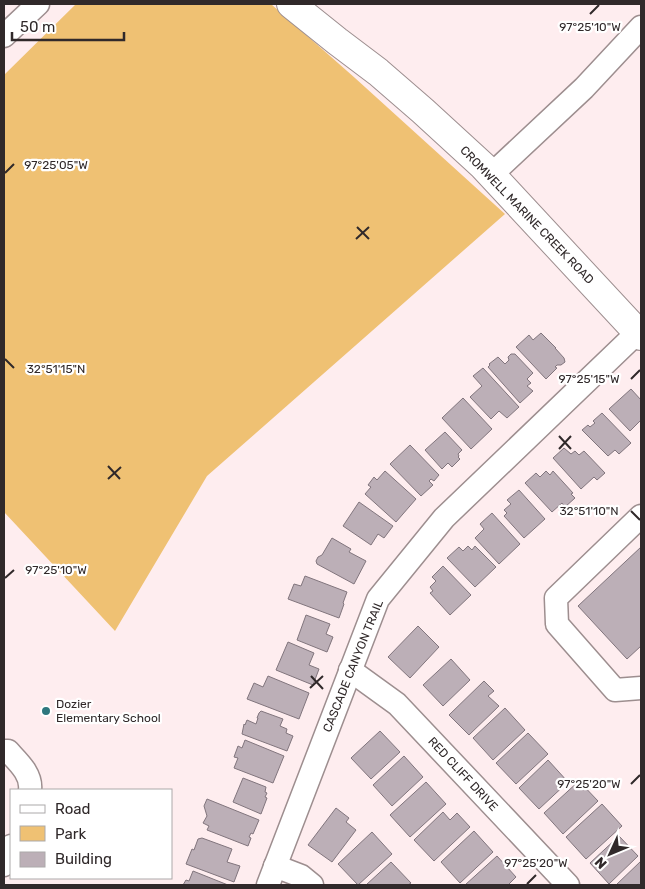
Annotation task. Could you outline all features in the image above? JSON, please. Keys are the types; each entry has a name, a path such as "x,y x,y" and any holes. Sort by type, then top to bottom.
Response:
{"main road":[{"name":"CROMWELL MARINE CREEK ROAD","path":"291,4 423,110 492,175 640,334"}],"street":[{"path":"4,36 38,4"},
{"path":"492,175 584,88 641,26"},
{"name":"CASCADE CANYON TRAIL","path":"272,876 378,599 444,518 640,334"},
{"path":"641,516 556,598 558,624 615,690 641,688"},
{"name":"RED CLIFF DRIVE","path":"350,670 397,704 568,885"},
{"path":"4,751 8,751 24,768 30,789"},
{"path":"4,865 10,849"},
{"path":"272,876 301,876 312,885"}],"green space":[{"path":"76,4 271,4 505,214 207,476 115,631 4,512 4,75"}],"building":[{"path":"541,333 556,348 565,362 557,365 555,367 557,368 546,379 516,347 529,335 533,340"},
{"path":"511,354 515,354 533,373 527,379 531,383 527,386 533,391 520,403 488,367 498,357 505,364"},
{"path":"483,368 519,407 507,418 499,411 491,419 470,397 482,386 473,376"},
{"path":"631,389 641,400 641,420 630,431 609,409"},
{"path":"463,398 492,429 471,449 442,418"},
{"path":"602,413 631,443 619,454 615,450 608,456 582,430 588,425 590,427 595,423 593,421"},
{"path":"445,432 462,450 458,454 460,459 452,467 448,463 442,469 425,450"},
{"path":"410,445 439,475 434,481 431,479 429,481 433,485 421,496 390,464"},
{"path":"564,448 571,454 575,451 579,455 584,451 605,473 597,480 594,477 581,489 553,458"},
{"path":"385,471 416,499 396,522 365,494 371,487 368,485 374,477 377,480"},
{"path":"546,471 550,475 553,471 573,493 571,494 575,498 565,507 562,503 552,512 525,483 536,473 540,477"},
{"path":"519,490 545,519 524,538 504,516 507,513 504,510 511,504 507,500"},
{"path":"359,502 393,526 384,538 378,534 371,545 343,526"},
{"path":"492,513 520,544 499,564 475,538 484,529 480,524"},
{"path":"332,538 351,549 349,552 366,561 354,584 317,564 318,557 322,555"},
{"path":"468,546 472,550 475,546 496,567 475,587 447,558 459,547 463,551"},
{"path":"641,547 641,646 627,659 578,606"},
{"path":"443,566 471,595 450,615 430,593 433,591 430,587 436,581 432,577"},
{"path":"305,576 347,592 339,618 288,599 294,584 301,586"},
{"path":"306,615 330,624 326,634 333,637 327,652 297,640"},
{"path":"418,626 439,647 410,678 388,657"},
{"path":"288,642 314,653 309,665 319,669 313,685 276,670"},
{"path":"451,659 470,680 443,706 423,685"},
{"path":"268,676 309,693 299,719 247,699 254,683 263,687"},
{"path":"484,681 494,691 488,696 499,706 469,735 449,715"},
{"path":"505,708 525,730 493,760 473,738"},
{"path":"261,711 283,719 280,726 287,729 286,733 293,736 287,751 242,734 247,720 256,724"},
{"path":"380,731 400,752 371,779 351,758"},
{"path":"528,733 548,754 516,784 496,763"},
{"path":"245,740 284,756 273,783 234,768 238,758 234,757 238,746 242,748"},
{"path":"404,756 423,777 392,806 373,785"},
{"path":"548,760 568,782 539,809 519,788"},
{"path":"243,778 266,787 265,792 267,793 265,797 267,798 261,814 233,802"},
{"path":"579,781 598,801 563,834 544,813"},
{"path":"426,782 446,804 410,837 390,815"},
{"path":"207,799 259,820 253,834 251,833 249,837 251,838 248,846 207,830 209,826 203,823 207,816 204,806"},
{"path":"602,804 622,826 586,859 566,837"},
{"path":"336,808 349,818 346,822 356,830 332,862 308,845"},
{"path":"443,812 450,820 457,813 470,827 434,861 414,840"},
{"path":"474,831 493,852 460,883 441,862"},
{"path":"372,832 392,854 358,885 338,864"},
{"path":"619,836 638,856 609,884 590,863"},
{"path":"202,838 232,849 227,862 240,866 234,882 186,864 198,839"},
{"path":"497,856 516,877 508,885 465,885"},
{"path":"641,861 641,885 616,885"},
{"path":"391,862 411,883 408,885 366,885"},
{"path":"193,871 228,885 183,885 186,880 189,881"}],"place":[{"name":"Dozier Elementary School","path":"46,711"}]}
